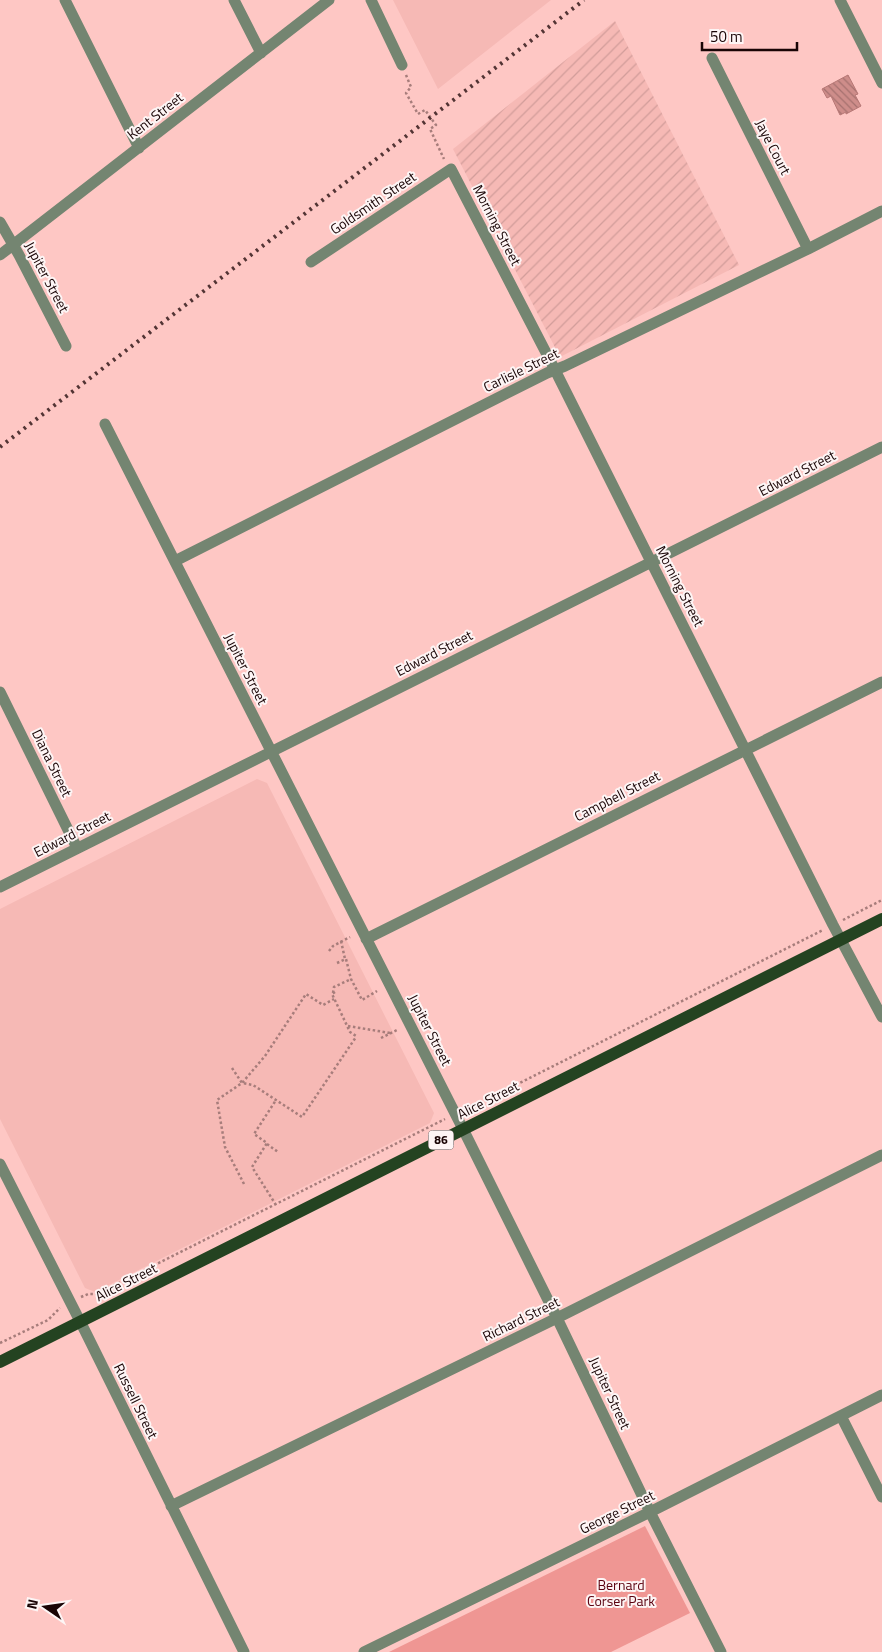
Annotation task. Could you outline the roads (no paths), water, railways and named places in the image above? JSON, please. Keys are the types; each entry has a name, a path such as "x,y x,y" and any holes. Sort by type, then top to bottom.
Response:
{"main road":[{"name":"Alice Street","path":"0,1362 882,919"}],"street":[{"path":"65,0 139,148"},
{"path":"234,0 261,53"},
{"name":"Kent Street","path":"0,255 329,0"},
{"path":"371,0 402,65"},
{"path":"840,0 882,82"},
{"name":"Jaye Court","path":"712,58 808,249"},
{"name":"Goldsmith Street","path":"311,262 451,169"},
{"name":"Morning Street","path":"451,169 555,370 745,750 882,1017"},
{"name":"Carlisle Street","path":"175,561 555,370 808,249 882,211"},
{"name":"Jupiter Street","path":"0,222 66,346"},
{"name":"Jupiter Street","path":"105,424 463,1129 557,1318 650,1512 721,1652"},
{"name":"Edward Street","path":"0,887 882,447"},
{"name":"Campbell Street","path":"366,938 882,682"},
{"name":"Diana Street","path":"0,692 77,848"},
{"name":"Richard Street","path":"170,1506 557,1318 882,1155"},
{"name":"Russell Street","path":"0,1164 244,1652"},
{"name":"George Street","path":"364,1652 650,1512 882,1395"},
{"path":"841,1416 882,1497"}],"railway":[{"path":"0,447 584,0"}],"park label":[{"name":"Bernard Corser Park","path":"621,1594"}]}
